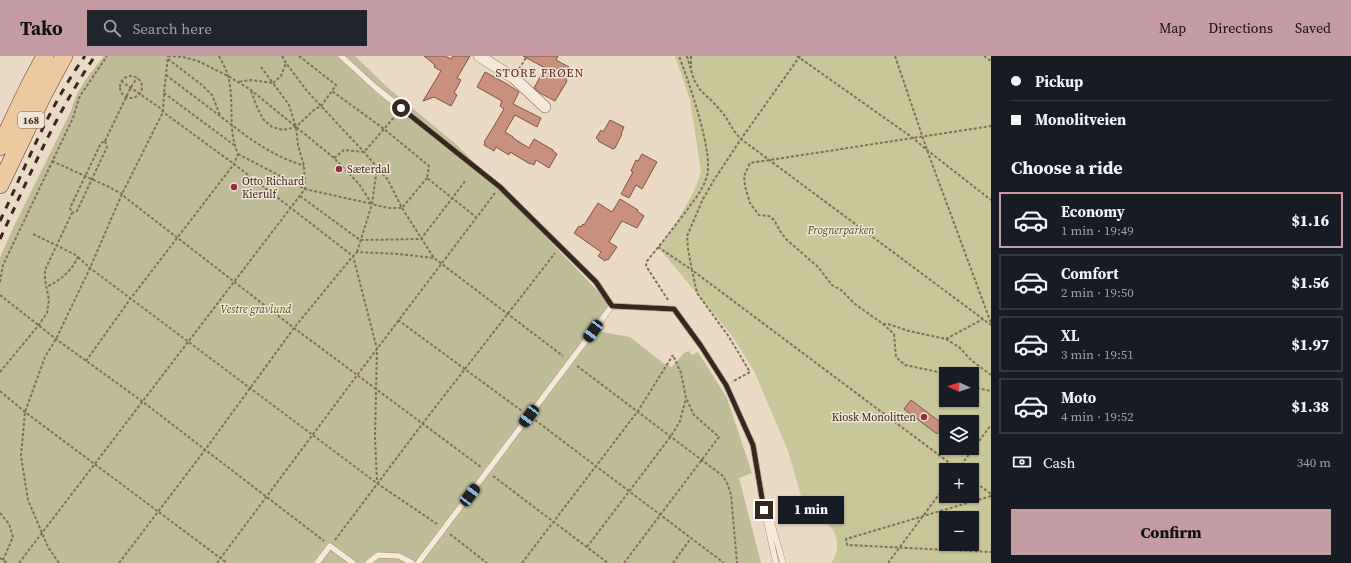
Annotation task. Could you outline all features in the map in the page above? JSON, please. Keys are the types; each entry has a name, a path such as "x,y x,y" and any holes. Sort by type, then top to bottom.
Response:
{"main road":[{"name":"168","path":"0,147 45,56"},
{"name":"168","path":"0,185 43,95 64,56"}],"street":[{"path":"479,56 514,78 545,107"}],"lane":[{"path":"341,56 376,88 500,187 596,282 612,306"},
{"path":"612,306 674,309 701,346 726,385 753,445 764,510 776,563"},
{"path":"418,563 612,306"},
{"path":"770,517 783,563"},
{"path":"317,563 330,546 353,563"},
{"path":"368,563 378,555 400,556 412,563"}],"path":[{"path":"0,282 3,265 73,118 79,98 107,56"},
{"path":"58,563 41,533 28,500 21,456 25,412 45,357 56,339 90,268 122,194 163,112 168,56 184,57 198,61 228,76 251,90 334,158 359,184 372,204"},
{"path":"219,56 228,76 231,95 234,146 238,154 305,190 388,208 402,208"},
{"path":"282,56 286,64 321,106 378,167 388,180 402,208 434,258 723,476 731,495 737,563"},
{"path":"251,90 263,119 272,127 283,130 296,127 315,109 321,106 336,85 299,56"},
{"path":"514,78 527,56"},
{"path":"674,309 646,265 647,261 698,195 707,178 708,169 708,159 700,121 691,89 679,56"},
{"path":"687,56 701,91 728,119 734,131 741,139 991,324"},
{"path":"691,56 692,71"},
{"path":"895,56 927,150 991,324"},
{"path":"984,56 991,61"},
{"path":"726,385 750,372 730,337 697,293 688,249 687,236 703,199 714,180 799,57 913,138 991,200"},
{"path":"168,60 202,85 212,95 220,116"},
{"path":"238,82 251,80 273,83 281,76 286,64"},
{"path":"20,563 41,533 305,190 304,166 298,145 296,127 289,105 261,67"},
{"path":"166,75 266,149 283,158 304,166"},
{"path":"130,76 137,78 142,84 140,94 133,98 126,98 119,90 121,81 123,78 130,76"},
{"path":"72,213 70,208 85,176 101,143 105,142 131,87 137,78"},
{"path":"121,81 160,108 163,112 234,164 353,256 377,349 375,436 378,484"},
{"path":"332,91 384,129 429,166 426,178 402,208"},
{"path":"164,93 234,146"},
{"path":"364,152 401,108"},
{"path":"939,372 905,365 896,357 894,334 883,324 855,304 841,290 832,285 818,267 786,239 774,220 769,216 759,215 750,203 744,176 750,163 769,159 991,126"},
{"path":"0,372 47,313 49,300 45,280 45,270 72,213 77,211 107,147 105,142"},
{"path":"334,158 344,150 364,152"},
{"path":"86,361 131,298 234,164 238,154"},
{"path":"52,161 92,178 122,194 294,328 358,374 608,563"},
{"path":"119,563 157,511 205,450 294,328 357,252 372,204 378,167"},
{"path":"426,178 476,217"},
{"path":"422,239 466,180"},
{"path":"217,563 398,320 500,187"},
{"path":"698,195 703,199"},
{"path":"300,196 360,240 422,239"},
{"path":"33,234 74,254 90,268 378,484 444,529 486,563"},
{"path":"0,295 38,326 143,402 330,546 464,369 560,247"},
{"path":"658,247 692,270 949,463"},
{"path":"357,252 399,254 434,258"},
{"path":"47,287 70,271 78,257"},
{"path":"946,339 983,319"},
{"path":"398,320 529,416 724,563"},
{"path":"883,324 946,339 960,347 971,360 991,375"},
{"path":"522,563 638,411 673,355 681,373 686,398 694,415 719,437 624,563"},
{"path":"979,388 991,391"},
{"path":"0,391 25,412 227,563"},
{"path":"587,547 671,436 680,421 686,398"},
{"path":"963,463 991,424"},
{"path":"979,486 991,495"},
{"path":"888,563 939,494"},
{"path":"991,495 846,539 847,545 991,552"},
{"path":"0,513 9,524 13,537 3,560"},
{"path":"673,563 691,538"},
{"path":"0,558 7,563"}],"green space":[{"name":"Vestre gravlund","path":"104,56 355,56 386,86 458,146 612,306 601,320 602,332 630,337 663,363 672,367 684,353 689,351 692,355 698,352 727,398 752,473 739,478 761,563 0,563 0,257 71,111 77,95 84,82"},
{"name":"Frognerparken","path":"675,56 991,56 991,563 831,563 836,555 837,546 834,531 822,519 815,515 806,513 788,451 755,373 733,337 658,247 674,227 693,193 701,172 690,100"}],"building":[{"path":"424,56 445,56 451,59 453,56 470,56 457,78 461,80 454,93 457,95 451,106 434,97 423,101 441,71 434,67 435,65"},
{"path":"523,56 558,56 556,60 569,67 567,70 571,71 566,80 567,81 555,101 534,88 545,68"},
{"path":"485,72 519,92 513,104 541,118 537,127 515,115 505,132 529,148 534,139 553,150 557,154 549,168 536,160 534,165 530,164 510,152 509,155 496,147 494,151 484,145 484,142 504,109 500,106 502,101 477,87"},
{"path":"610,120 624,127 615,148 613,149 598,141 599,140 596,138 601,130 603,132"},
{"path":"642,154 657,162 642,189 636,185 629,198 621,194 633,172 631,171 636,160 638,161"},
{"path":"620,199 638,210 637,211 644,216 637,228 622,221 609,242 617,247 608,260 606,259 605,261 598,256 601,252 574,233 579,226 581,227 583,224 584,225 598,203 612,212"},
{"name":"Kiosk Monolitten","path":"911,400 939,421 939,431 937,434 904,409"}],"railway":[{"path":"0,221 49,116 60,95 85,56"},
{"path":"0,239 55,123 95,56"}],"place":[{"name":"Sæterdal","path":"339,169"},
{"name":"Otto Richard Kierulf","path":"234,187"},
{"name":"Kiosk Monolitten","path":"924,417"}],"district":[{"name":"STORE FRØEN","path":"540,73"}],"route":[{"path":"401,108 500,187 596,282 612,306 674,309 701,346 726,385 753,445 764,510"}]}
